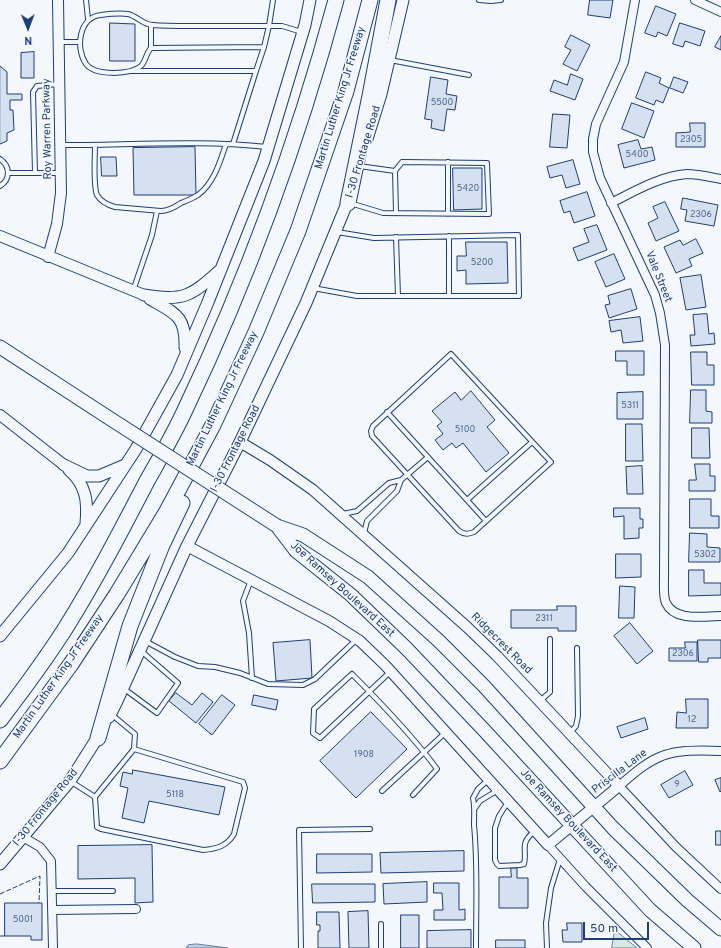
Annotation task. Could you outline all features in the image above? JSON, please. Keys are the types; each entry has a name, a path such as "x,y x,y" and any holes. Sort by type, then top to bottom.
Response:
{"highway":[{"name":"Martin Luther King Jr Freeway","path":"0,720 25,687 65,628 129,518 184,412 250,262 274,199 302,119 336,0"},
{"name":"Martin Luther King Jr Freeway","path":"0,761 71,664 117,594 166,513 213,425 250,346 298,231 346,91 370,0"},
{"path":"348,202 388,0"},
{"path":"0,347 277,526"},
{"path":"98,738 118,685 130,626 162,545 206,452 213,425"},
{"name":"Joe Ramsey Boulevard East","path":"277,526 303,535 368,577 439,641 478,680 613,828 687,900 721,929"},
{"name":"Joe Ramsey Boulevard East","path":"277,526 296,551 351,595 406,649 484,730 650,910 694,948"}],"main road":[{"path":"0,636 68,554 144,435 174,381 208,302 264,161 303,32 310,0"},
{"name":"I-30 Frontage Road","path":"0,864 70,781 98,738 110,714 118,685 142,645 205,508 240,442 312,287 348,202 381,94 403,0"},
{"path":"144,295 164,299 181,297 199,289 220,270"},
{"path":"144,295 173,312 182,321 186,333 185,354"},
{"path":"64,465 87,476 99,476 126,464"},
{"path":"64,465 76,477 84,491 88,508 86,524"}],"street":[{"name":"Roy Warren Parkway","path":"48,257 59,209 61,172 58,0"},
{"name":"Vale Street","path":"636,0 624,62 596,124 592,152 600,178 647,275 660,313 665,345 664,596 669,608 678,615 721,616"},
{"path":"695,0 721,12"},
{"path":"612,203 657,181 686,174 696,174 721,179"},
{"path":"0,236 48,257 144,295"},
{"path":"0,415 64,465"},
{"name":"Ridgecrest Road","path":"240,442 270,460 313,490 472,632 540,701 676,847 721,889"},
{"path":"187,546 329,621 357,639 390,671 586,887 647,948"},
{"name":"Priscilla Lane","path":"548,845 639,770 661,756 702,750 721,751"},
{"path":"23,836 40,847 51,861 52,948"},
{"path":"52,910 136,909"}],"lane":[{"path":"86,0 88,19"},
{"path":"233,144 264,47 273,0"},
{"path":"479,0 491,2 501,0"},
{"path":"256,71 129,71 113,73 93,69 86,64 82,51 80,42 83,25 88,19 95,15 128,14 151,25 282,26 303,32"},
{"path":"129,71 140,66 145,60 149,50 152,48 151,25"},
{"path":"59,42 80,42"},
{"path":"152,48 264,47"},
{"path":"389,60 469,75"},
{"path":"35,173 33,92 37,86 60,84"},
{"path":"61,145 176,143 233,144 268,147"},
{"path":"95,145 96,187 97,194 101,200 107,205 115,208 164,211 197,195 205,188 214,177 226,144"},
{"path":"0,159 6,164 8,173 6,181 0,186"},
{"path":"348,202 383,213 489,214 487,163 402,162 395,171 396,213"},
{"path":"448,162 448,214"},
{"path":"359,166 395,171"},
{"path":"8,173 61,172"},
{"path":"133,291 152,235 157,211"},
{"path":"312,287 356,296 519,296 518,235 374,238 336,231"},
{"path":"449,236 449,296"},
{"path":"396,237 398,296"},
{"path":"451,354 551,462 474,532 464,534 459,531 372,436 371,430 373,426 387,412 451,354"},
{"path":"387,412 486,521"},
{"path":"467,500 532,442"},
{"path":"341,514 358,511 389,483 401,480 428,457"},
{"path":"363,535 367,521 397,491 401,480"},
{"path":"251,580 243,601 249,634 252,678"},
{"path":"142,645 198,666 215,667 240,673 268,684 303,685 315,679 357,639"},
{"path":"540,701 550,692 550,639"},
{"path":"118,685 156,713 178,683 142,645"},
{"path":"569,733 576,726 578,716 577,648"},
{"path":"390,671 369,692 320,738 313,733 314,709 352,674 369,692 424,752 437,769 413,795"},
{"path":"110,714 135,734 134,749 95,797 97,827 203,850 214,850 224,846 231,840 234,834 245,788 243,782 134,749"},
{"path":"382,791 445,732"},
{"path":"476,948 476,847 474,816 475,808 473,798 478,790 488,780"},
{"path":"70,781 95,797"},
{"path":"475,808 480,801 498,790"},
{"path":"508,801 499,816 495,828 496,864 499,866 524,864 525,844 535,830"},
{"path":"301,948 299,830 370,829"},
{"path":"547,948 546,923 551,888 560,859"},
{"path":"51,891 113,891"},
{"path":"381,924 382,948"}],"shaded area":[{"path":"615,930 637,948 612,948"}],"water":[{"path":"197,944 228,948 186,948 188,945"}],"building":[{"path":"590,0 613,0 610,18 588,15"},
{"path":"656,6 676,14 667,36 658,32 656,37 645,33"},
{"path":"110,23 135,24 135,61 110,61"},
{"path":"680,23 705,31 700,46 685,41 683,47 673,44"},
{"path":"571,35 590,45 577,71 563,64 571,50 565,47"},
{"path":"721,36 721,50 715,47"},
{"path":"34,52 34,78 21,78 21,53"},
{"path":"0,66 7,72 7,94 22,94 22,100 10,100 10,110 13,110 14,130 7,133 7,141 0,144"},
{"path":"646,72 661,78 659,83 669,88 663,103 656,100 654,105 636,98"},
{"path":"571,74 583,79 575,100 550,91 554,80 567,85"},
{"path":"431,77 448,80 446,94 457,96 455,110 447,109 444,131 431,128 432,120 425,119"},
{"path":"674,77 688,82 683,93 670,88"},
{"path":"632,103 654,111 644,138 622,129"},
{"path":"553,114 570,115 567,148 550,147"},
{"path":"690,123 705,123 705,147 676,147 676,133 690,132"},
{"path":"638,140 641,149 652,147 655,160 624,168 618,145"},
{"path":"195,147 196,195 134,195 133,148"},
{"path":"101,157 116,157 117,176 102,176"},
{"path":"573,160 580,184 566,188 562,175 550,178 547,167"},
{"path":"453,168 482,168 482,209 454,210"},
{"path":"587,192 595,216 574,223 570,211 564,213 560,201"},
{"path":"683,198 718,205 714,226 685,221 687,210 681,209"},
{"path":"665,202 679,231 656,241 648,223 658,218 653,207"},
{"path":"597,225 607,250 578,261 573,248 589,242 584,229"},
{"path":"696,239 703,253 689,259 692,266 676,273 664,247 680,240 683,245"},
{"path":"466,242 507,242 508,283 466,284 466,270 457,271 457,256 466,256"},
{"path":"614,254 625,279 606,287 595,262"},
{"path":"701,275 706,307 686,310 680,278"},
{"path":"631,289 637,309 609,318 605,305 610,304 608,296"},
{"path":"707,314 709,334 714,333 715,344 691,346 690,335 695,335 693,315"},
{"path":"640,317 643,341 623,343 621,330 611,332 609,321"},
{"path":"616,351 644,351 644,375 627,375 627,361 616,361"},
{"path":"691,352 707,352 707,365 714,365 714,385 692,385"},
{"path":"691,390 706,390 706,411 712,412 712,423 690,423"},
{"path":"471,391 495,420 487,427 509,453 486,472 463,443 456,448 452,443 443,450 435,440 443,434 437,426 442,422 432,411 455,392 461,400"},
{"path":"643,392 643,419 617,419 617,393"},
{"path":"626,424 642,424 643,461 626,461"},
{"path":"692,428 709,428 710,458 692,458"},
{"path":"695,464 710,464 710,476 715,476 715,491 689,491 689,480 696,480"},
{"path":"642,466 643,494 627,494 626,467"},
{"path":"690,499 711,499 711,516 719,516 719,528 690,528"},
{"path":"614,508 640,508 640,519 643,519 643,528 639,528 639,538 624,539 624,516 614,517"},
{"path":"690,533 707,534 707,547 720,548 720,562 689,562"},
{"path":"616,554 641,554 641,577 616,578"},
{"path":"689,570 704,570 704,583 721,583 721,595 689,596"},
{"path":"620,586 635,587 634,618 619,618"},
{"path":"557,606 576,606 576,631 558,631 558,628 511,628 511,610 557,610"},
{"path":"630,623 653,651 637,664 614,636"},
{"path":"310,640 312,678 276,681 273,643"},
{"path":"698,640 721,640 721,658 708,658 708,662 699,662"},
{"path":"685,642 697,642 697,661 669,661 669,648 685,648"},
{"path":"176,693 192,705 202,693 213,702 196,723 169,701"},
{"path":"222,695 235,705 212,735 199,724"},
{"path":"254,695 278,700 276,710 252,705"},
{"path":"686,699 708,699 708,728 676,728 677,712 686,713"},
{"path":"371,712 407,749 356,798 320,761"},
{"path":"645,718 648,729 621,738 617,727"},
{"path":"133,770 225,787 219,815 149,801 144,823 122,818 128,788 120,786 123,772 132,774"},
{"path":"685,771 693,785 669,798 661,785"},
{"path":"721,778 721,791 720,792 715,780"},
{"path":"716,831 721,831 721,845 716,845"},
{"path":"152,845 153,902 135,903 135,878 78,879 78,846"},
{"path":"464,851 464,871 381,873 380,853"},
{"path":"317,854 372,854 372,872 317,873"},
{"path":"511,868 517,868 517,878 528,878 528,908 499,908 499,877 511,877"},
{"path":"427,882 427,902 384,904 383,884"},
{"path":"434,883 459,883 459,910 465,909 465,920 434,920 434,910 443,910 442,893 434,893"},
{"path":"312,884 375,884 375,902 313,903"},
{"path":"5,903 42,903 42,940 31,940 31,936 5,936"},
{"path":"368,911 369,948 349,948 348,912"},
{"path":"317,912 339,912 340,948 318,948 318,931 320,931 320,925 317,925"},
{"path":"401,915 419,915 419,948 401,948"},
{"path":"567,923 582,923 582,942 563,942 562,930 567,930"},
{"path":"471,930 471,948 427,948 427,931"},
{"path":"496,940 525,940 525,948 496,948"}],"fence":[{"path":"0,894 40,876 39,903"},
{"path":"0,936 5,936"}]}
